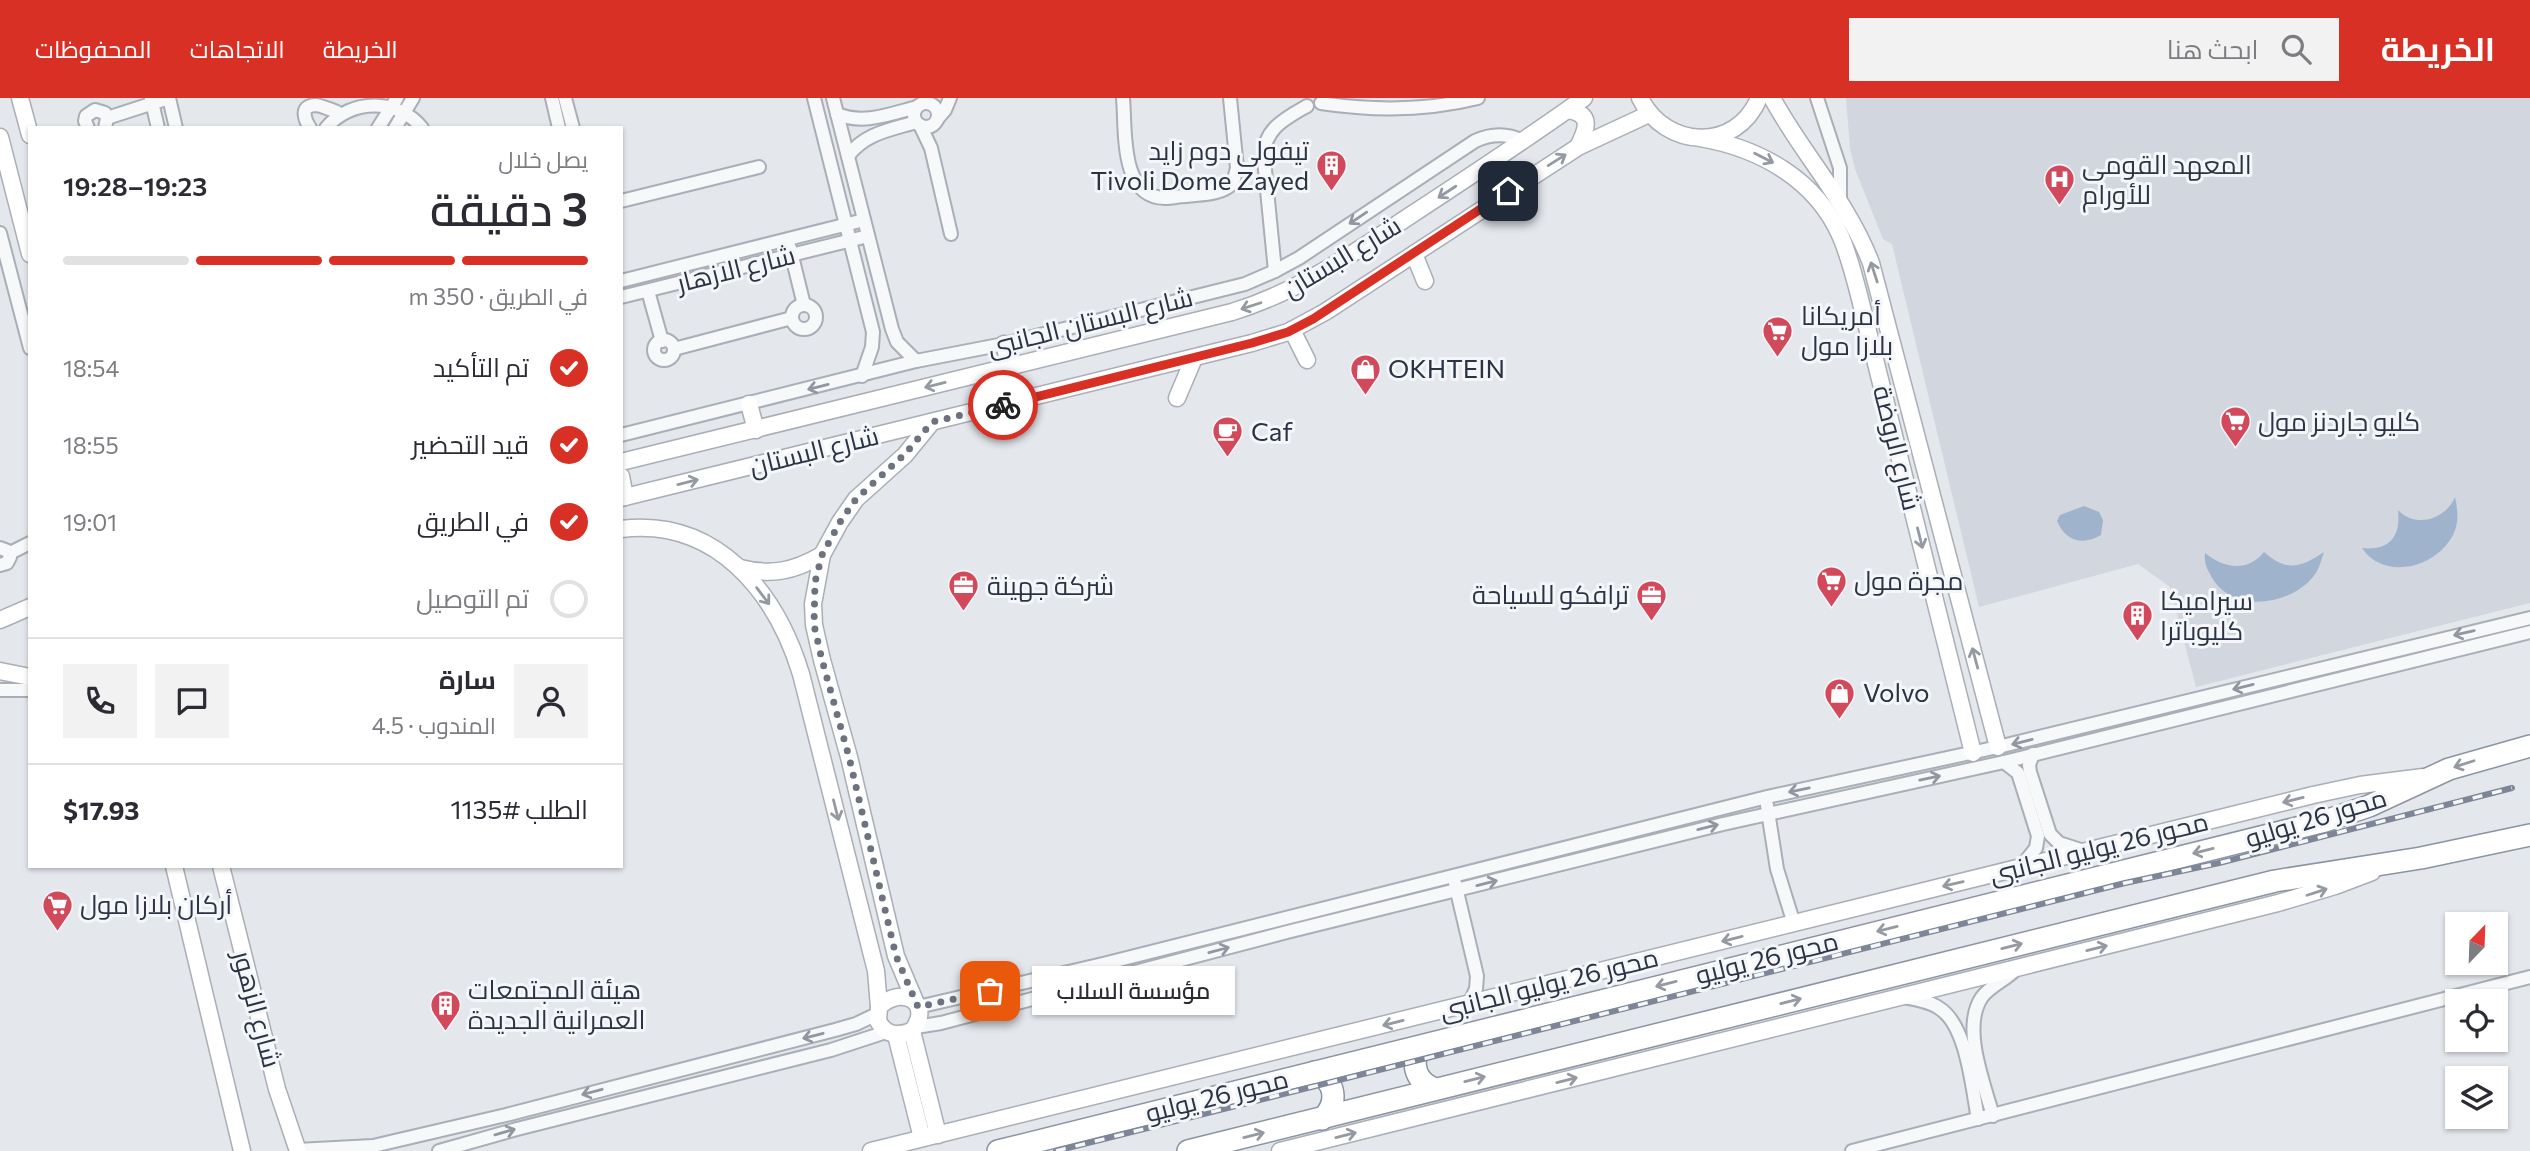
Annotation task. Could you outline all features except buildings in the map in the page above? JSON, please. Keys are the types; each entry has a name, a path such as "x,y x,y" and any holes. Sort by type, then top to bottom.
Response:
{"highway":[{"name":"محور 26 يوليو","path":"998,1151 2325,821 2380,802 2432,776 2476,760 2530,746"},
{"name":"محور 26 يوليو","path":"1188,1151 2275,881 2391,864 2524,839"},
{"path":"1420,1047 1416,1054 1415,1068 1422,1082 1434,1089"},
{"path":"1315,1072 1329,1081 1334,1097 1332,1105 1322,1118"}],"street":[{"path":"20,98 28,128"},
{"path":"87,126 85,121 90,112 100,111 106,123 152,101 169,98 176,126"},
{"path":"552,98 559,126"},
{"path":"565,98 572,126"},
{"path":"814,98 873,332 872,347 862,376"},
{"path":"833,98 892,329 897,342 915,361"},
{"path":"848,156 856,146 873,134 918,124 929,127 945,110 950,98"},
{"path":"1123,98 1130,171 1146,192 1163,198 1219,192 1233,183 1237,168 1230,98"},
{"path":"1275,271 1264,160 1265,144 1277,124 1306,102 1316,108 1321,101 1362,108 1404,109 1478,98"},
{"name":"شارع البستان","path":"623,462 1232,312 1285,293 1318,276 1524,141 1584,98"},
{"path":"1640,98 1649,114"},
{"path":"1700,138 1733,129 1750,114 1759,98"},
{"name":"شارع الروضة","path":"1772,98 1802,148 1840,202 1867,252 1880,288 1999,747"},
{"path":"1817,98 1840,168 1840,202"},
{"path":"327,126 337,112 350,104 365,99 380,99 410,104 421,126"},
{"path":"380,126 396,100"},
{"path":"152,101 158,126"},
{"path":"837,114 869,119 927,103 935,107 937,120 931,148"},
{"path":"927,103 914,114 931,148 951,234"},
{"path":"396,126 410,104"},
{"path":"309,126 304,118 305,111 310,106 316,105 337,112"},
{"path":"1567,110 1581,114 1586,120 1587,127 1578,147"},
{"name":"شارع البستان","path":"623,498 1194,358 1292,330 1325,312 1578,147 1649,114"},
{"name":"شارع الروضة","path":"1649,114 1667,129 1688,137 1747,149 1787,172 1821,205 1840,236 1862,303 1971,746"},
{"name":"شارع البستان الجانبى","path":"623,435 915,361 1004,344 1230,288 1275,271 1475,141 1496,135 1511,136 1524,141"},
{"path":"0,137 23,204 28,240"},
{"path":"623,201 759,167"},
{"name":"شارع الازهار","path":"623,281 864,220"},
{"path":"0,233 28,340"},
{"name":"شارع الازهار","path":"623,296 868,236"},
{"path":"788,240 804,305 814,311 816,316 810,327 799,328 792,318 793,312 804,305"},
{"path":"1414,254 1425,281"},
{"path":"648,290 663,341"},
{"path":"674,349 792,318"},
{"path":"1292,330 1307,360"},
{"path":"663,341 672,344 674,349 670,359 658,359 654,348 663,341"},
{"path":"1004,344 1010,367"},
{"path":"1177,398 1194,358"},
{"path":"748,404 756,429"},
{"path":"903,1031 919,1017 899,964 814,625 815,582 822,555 856,499 905,454 932,422"},
{"path":"623,529 643,527 674,530 712,546 740,568 769,604 792,644 876,971 881,1027 903,1031"},
{"path":"0,565 8,563 5,551 28,545"},
{"path":"740,568 759,573 786,572 822,555"},
{"path":"0,620 28,608"},
{"path":"439,1151 1287,932 1768,813 1984,766 1999,747 2204,696 2526,626"},
{"path":"916,1004 1103,964 1971,746 1983,740 1999,747 2033,754 2208,712 2526,626"},
{"path":"0,671 28,677"},
{"path":"0,690 28,690"},
{"path":"2204,696 2208,712"},
{"path":"1971,746 1984,766"},
{"path":"1999,747 2018,773 2038,836 2036,848 2020,869"},
{"path":"2033,754 2029,765 2030,772 2050,834 2059,843 2085,851"},
{"path":"824,764 849,757"},
{"name":"محور 26 يوليو الجانبى","path":"871,1151 2337,790 2432,776"},
{"path":"1767,797 1777,869 1794,923"},
{"path":"1633,831 1637,845"},
{"path":"1598,839 1602,854"},
{"path":"845,845 869,840"},
{"path":"1280,1151 2307,896 2391,864"},
{"name":"شارع الزهور","path":"174,868 242,1151"},
{"name":"شارع الزهور","path":"222,868 274,1077 297,1150"},
{"path":"1453,875 1477,975 1476,989 1469,1004"},
{"path":"1431,881 1433,896"},
{"path":"1284,917 1287,932"},
{"path":"1262,922 1265,938"},
{"path":"876,971 899,964"},
{"path":"1103,964 1108,980"},
{"path":"1978,1119 1980,1093 1972,1021 1983,996 2017,968"},
{"path":"1853,1151 2530,977"},
{"path":"297,1150 373,1146 856,1024 878,1010 886,1000 896,996 906,996 916,1004"},
{"path":"1902,997 1940,1008 1955,1025 1980,1093 1993,1115"},
{"path":"1955,1025 1963,1019 1972,1021"},
{"path":"903,1031 930,1136"},
{"path":"643,1079 648,1096"},
{"path":"473,1122 477,1140"}],"shaded area":[{"name":"كليو جاردنز مول","path":"1846,98 2530,98 2530,603 2196,687 2170,587 2138,564 1979,607 1892,244 1883,239 1855,169 1850,148"}],"water":[{"path":"2455,497 2457,516 2453,535 2435,556 2409,566 2396,567 2383,565 2362,548 2379,547 2391,540 2397,528 2398,510 2413,519 2430,519 2445,511"},
{"path":"2084,506 2099,512 2103,520 2101,535 2088,540 2075,540 2060,528 2057,521 2060,515"},
{"path":"2264,552 2280,563 2294,566 2308,562 2324,552 2315,574 2302,587 2289,595 2259,602 2231,596 2219,587 2205,561 2205,553 2227,565 2243,565 2257,559"}],"railway":[{"path":"1056,1151 2512,788"}],"way so far":[{"path":"990,991 918,1007 910,991 896,956 849,757 822,660 814,625 813,604 822,555 856,499 905,454 932,422 1003,405"}],"place":[{"name":"تيفولى دوم زايد Tivoli Dome Zayed","path":"1332,193"},
{"name":"المعهد القومى للأورام","path":"2059,207"},
{"name":"أمريكانا بلازا مول","path":"1778,358"},
{"name":"OKHTEIN","path":"1365,396"},
{"name":"كليو جاردنز مول","path":"2235,449"},
{"name":"Caf","path":"1228,459"},
{"name":"مجرة مول","path":"1831,608"},
{"name":"شركة جهينة","path":"964,613"},
{"name":"ترافكو للسياحة","path":"1652,622"},
{"name":"سيراميكا كليوباترا","path":"2137,643"},
{"name":"Volvo","path":"1840,720"},
{"name":"أركان بلازا مول","path":"57,932"},
{"name":"مؤسسة السلاب","path":"990,991"},
{"name":"هيئة المجتمعات العمرانية الجديدة","path":"445,1032"}],"route":[{"path":"1003,405 1288,332 1325,312 1508,191"}]}
